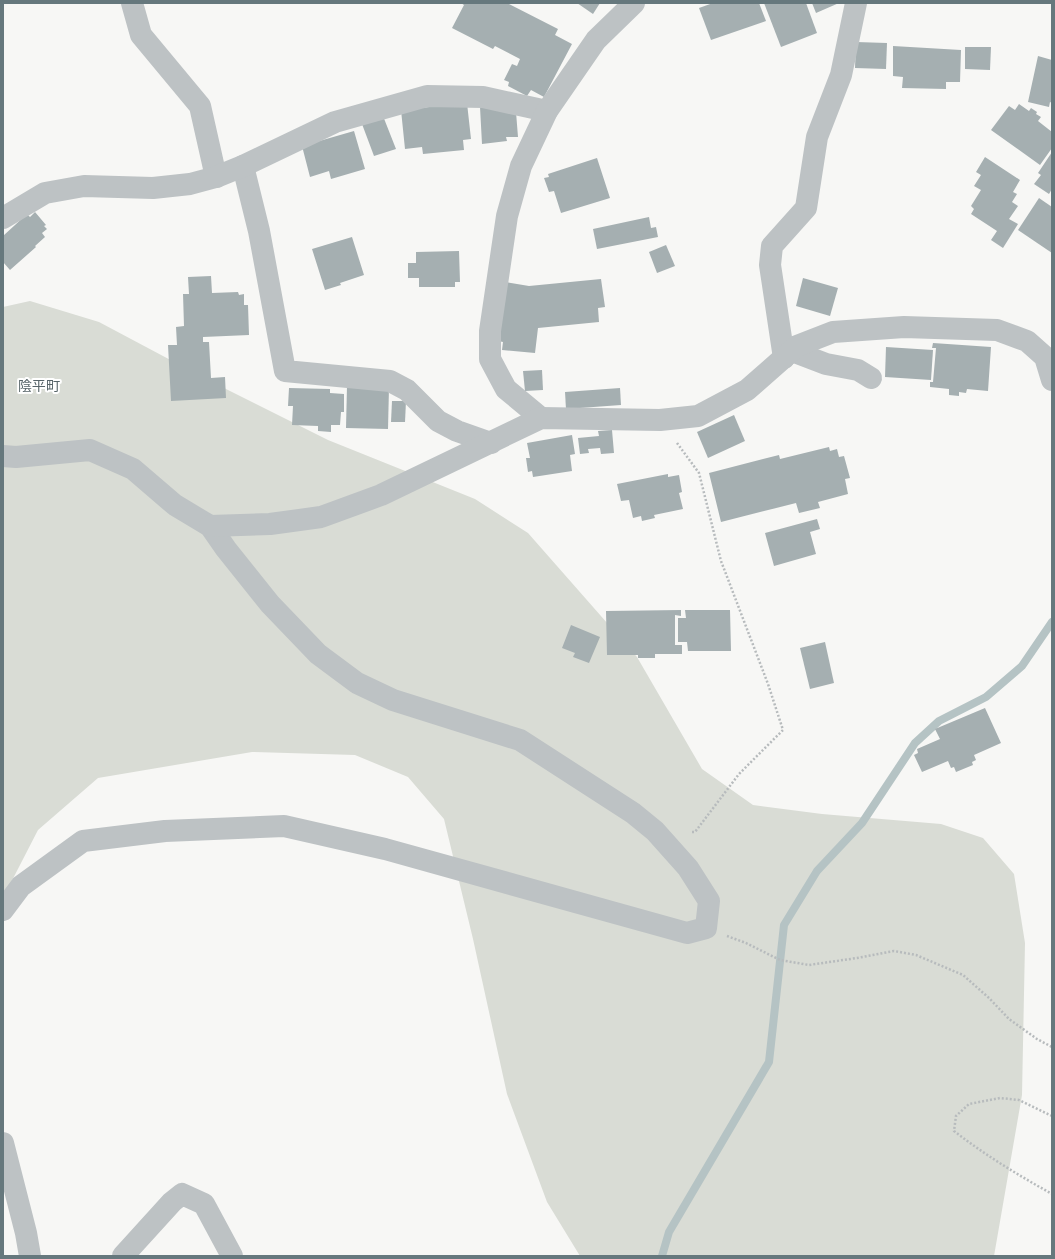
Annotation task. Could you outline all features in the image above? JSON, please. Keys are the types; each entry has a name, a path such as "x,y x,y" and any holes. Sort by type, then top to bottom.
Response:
{"street":[{"path":"132,3 141,35 200,106 216,177"},
{"path":"541,418 506,389 490,359 490,331 507,216 521,166 547,111 596,40 634,3"},
{"path":"788,355 770,265 772,246 806,208 817,137 841,75 856,3"},
{"path":"3,218 45,193 84,186 154,188 190,184 216,177 243,166 335,122 427,96 483,96 547,111"},
{"path":"243,166 259,231 285,372 390,381 407,390 438,421 491,443"},
{"path":"210,526 270,524 321,517 381,495 541,418 660,420 698,416 748,390 797,346 833,332 904,326 997,330 1048,350 1052,380"},
{"path":"788,355 858,370 871,378"},
{"path":"3,456 16,457 90,450 132,469 175,505 210,526 226,549 270,604 318,654 357,683 393,700 520,740 633,813 655,831 688,868 709,901 706,928 687,933 385,849 284,826 165,831 83,841 21,886 3,910"},
{"path":"3,1143 26,1233 30,1256"},
{"path":"123,1256 172,1202 182,1194 204,1204 232,1256"}],"path":[{"path":"655,831 695,832 740,774 783,730 768,684 721,561 699,473 660,420"},
{"path":"706,928 746,943 780,960 808,966 894,951 916,955 963,975 989,998 1009,1019 1037,1039 1052,1047"},
{"path":"1052,1116 1019,1100 1000,1098 968,1104 956,1116 954,1131 1012,1171 1052,1194"}],"shaded area":[{"path":"30,301 99,322 210,381 328,440 475,499 528,533 637,657 702,769 753,805 822,814 941,824 983,838 1014,874 1025,943 1022,1095 994,1256 580,1256 547,1202 507,1094 473,939 444,819 408,777 355,755 252,752 98,778 38,830 3,898 3,307"}],"building":[{"path":"461,3 507,3 558,29 555,35 572,44 544,97 531,90 527,96 508,86 509,82 504,80 512,64 517,66 520,59 495,46 493,49 452,28 464,5"},
{"path":"577,3 600,3 593,14"},
{"path":"713,3 759,3 766,21 711,40 699,8"},
{"path":"764,3 806,3 817,33 781,47"},
{"path":"812,3 839,3 816,13"},
{"path":"856,42 887,43 886,69 855,68"},
{"path":"893,46 961,50 960,82 946,82 946,89 902,88 903,77 893,76"},
{"path":"965,47 991,47 990,70 965,69"},
{"path":"1038,56 1052,60 1052,103 1050,102 1049,107 1028,102"},
{"path":"467,103 471,139 463,140 464,150 423,154 422,147 405,149 401,110"},
{"path":"1019,104 1029,111 1031,108 1037,112 1036,114 1041,117 1038,121 1052,132 1052,148 1040,165 991,130 1009,106 1015,110"},
{"path":"480,107 516,112 518,137 506,137 507,141 482,144"},
{"path":"383,116 396,149 374,156 362,124"},
{"path":"354,131 365,169 331,179 329,171 310,177 302,146"},
{"path":"1052,152 1052,189 1049,194 1034,184 1041,175 1038,173"},
{"path":"985,157 1020,180 1013,192 1017,194 1012,202 1018,206 1009,219 1018,224 1003,248 991,240 997,231 971,214 974,209 971,206 981,190 974,186 981,175 976,172"},
{"path":"597,158 610,198 561,213 554,191 549,192 544,178 549,177 548,174"},
{"path":"1039,198 1052,207 1052,253 1018,230"},
{"path":"35,212 46,225 44,226 47,229 42,233 45,237 10,270 3,262 3,236 27,214 30,217"},
{"path":"649,217 651,228 656,227 658,237 597,249 593,229"},
{"path":"352,237 364,275 325,290 312,249"},
{"path":"666,245 675,266 657,273 649,252"},
{"path":"459,251 460,282 455,282 455,287 419,287 419,278 408,278 408,263 416,263 416,252"},
{"path":"211,276 212,293 238,292 239,295 244,294 244,305 248,305 249,335 203,337 203,342 209,342 211,378 225,377 226,398 171,401 168,345 177,345 176,327 184,326 183,294 189,294 188,277"},
{"path":"803,278 838,288 830,316 796,306"},
{"path":"601,279 605,307 598,308 599,322 538,328 535,353 502,350 503,342 498,341 505,282 529,286"},
{"path":"933,343 991,347 988,391 967,389 966,393 959,392 959,396 949,395 949,389 930,387 930,382 933,382 936,348 932,348"},
{"path":"886,347 933,350 931,380 885,377"},
{"path":"542,370 543,390 525,391 523,371"},
{"path":"347,386 389,387 388,429 346,428"},
{"path":"289,388 330,389 330,393 344,394 344,412 341,412 340,425 331,425 331,432 318,431 318,426 292,425 293,406 288,406"},
{"path":"620,388 621,405 566,409 565,392"},
{"path":"392,401 406,401 405,422 391,422"},
{"path":"734,415 745,441 708,458 697,432"},
{"path":"612,430 614,453 601,454 600,448 588,449 589,453 580,454 578,438 599,436 598,431"},
{"path":"572,435 575,454 570,455 572,471 533,477 532,471 528,472 526,458 530,458 527,443"},
{"path":"829,447 830,451 837,449 839,457 844,456 850,478 845,479 848,494 818,502 820,508 799,513 796,503 721,522 709,473 779,455 780,459"},
{"path":"668,474 668,477 679,475 682,492 679,493 683,509 654,515 655,518 642,521 641,516 633,518 629,500 621,501 617,484"},
{"path":"817,519 820,529 810,532 816,554 774,566 765,533"},
{"path":"681,610 681,616 675,615 675,645 682,645 682,654 655,654 655,658 638,658 638,655 607,655 606,611"},
{"path":"685,610 730,610 731,651 688,651 687,642 678,642 678,618 686,618"},
{"path":"571,625 600,637 589,663 573,657 575,653 562,648"},
{"path":"825,642 834,683 810,689 800,648"},
{"path":"985,708 1001,743 974,755 976,760 972,762 973,765 956,772 954,767 951,768 948,761 922,772 914,755 918,753 917,749 940,739 935,729"}],"waterway":[{"path":"662,1256 669,1232 769,1062 784,925 817,871 862,823 915,743 939,721 986,697 1022,666 1052,622"}],"district":[{"name":"陰平町","path":"39,386"}]}
